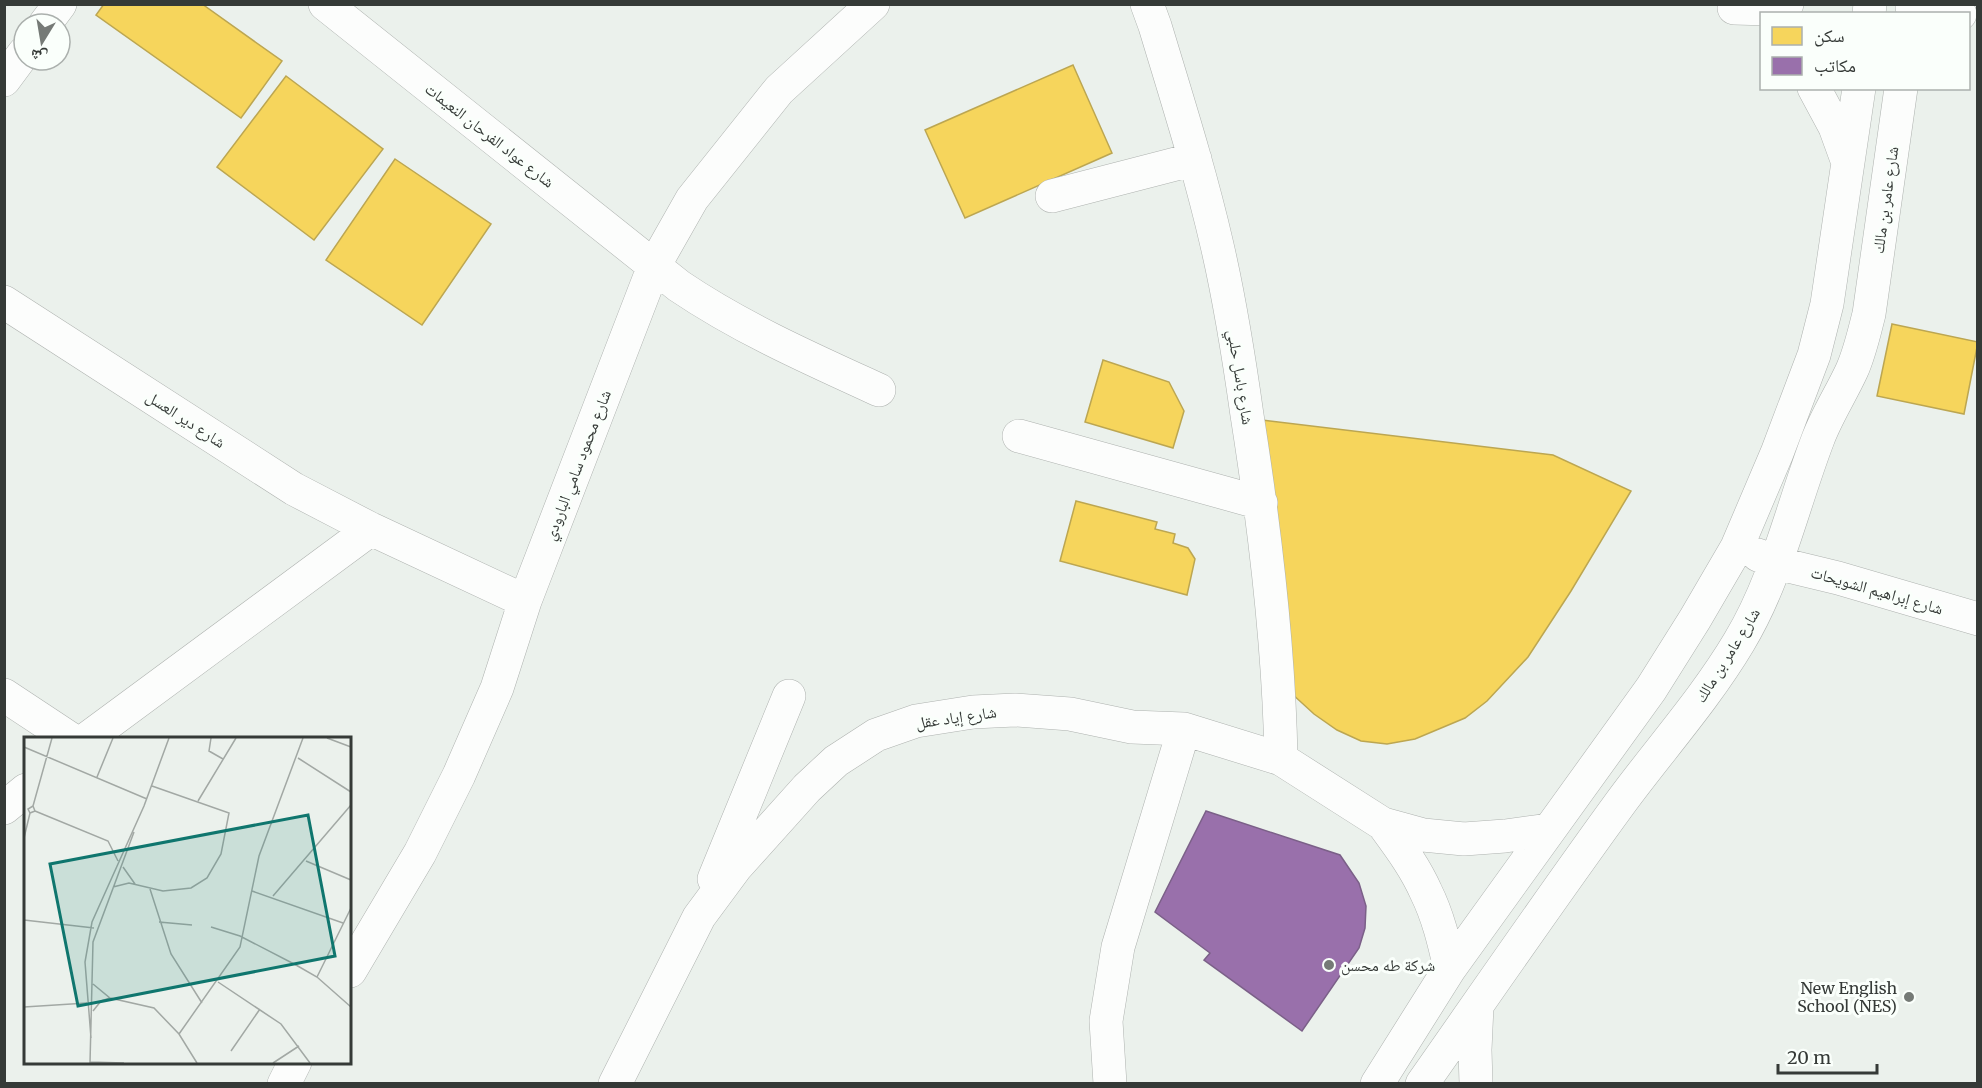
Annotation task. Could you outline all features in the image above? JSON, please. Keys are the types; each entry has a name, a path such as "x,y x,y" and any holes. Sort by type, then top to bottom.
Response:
{"street":[{"name":"شارع عواد الفرحان النعيمات","path":"326,4 654,266 701,300 802,355 879,390"},
{"name":"شارع محمود سامي البارودي","path":"351,969 420,853 459,775 497,688 525,601 654,266 692,199 779,90 873,4"},
{"name":"شارع باسل حلبي","path":"1147,4 1195,159 1224,278 1261,503 1280,702 1281,759"},
{"path":"1729,6 1769,9 1787,4"},
{"path":"1729,6 1760,28"},
{"path":"1911,8 1944,12"},
{"path":"1816,90 1835,127 1849,164"},
{"path":"1377,1083 1450,968 1651,689 1737,547 1777,453 1814,355 1827,304 1859,90"},
{"name":"شارع عامر بن مالك","path":"1422,1083 1634,783 1686,719 1733,651 1760,603 1776,563 1818,438 1852,370 1869,314 1901,90"},
{"path":"1052,196 1195,159"},
{"name":"شارع دير العسل","path":"4,302 294,489 371,529 525,601"},
{"path":"1019,436 1261,503"},
{"path":"89,737 371,529"},
{"name":"شارع إبراهيم الشويحات","path":"1737,547 1776,563 1838,578 1977,619"},
{"path":"4,695 67,737"},
{"path":"699,917 789,696"},
{"name":"شارع إياد عقل","path":"615,1083 699,917 736,867 807,788 836,761 876,735 916,721 973,712 1015,710 1070,714 1132,727 1184,729 1281,759 1383,824 1423,835 1464,838 1505,836 1549,830"},
{"path":"1110,1083 1106,1021 1118,947 1184,729"},
{"path":"4,808 24,792"},
{"name":"شارع إياد عقل","path":"1383,824 1407,857 1426,892 1441,929 1450,968"},
{"path":"1476,1083 1477,1005"},
{"path":"284,1083 294,1064"}],"building: سكن":[{"path":"104,4 202,4 282,61 241,118 96,15"},
{"path":"1073,65 1112,153 965,218 925,130"},
{"path":"286,76 383,149 314,240 217,167"},
{"path":"395,159 491,224 422,325 326,260"},
{"path":"1892,324 1978,342 1964,414 1877,396"},
{"path":"1103,360 1169,382 1184,411 1173,448 1085,422"},
{"path":"1262,420 1553,455 1631,491 1528,657 1487,701 1465,718 1415,739 1387,744 1361,741 1337,730 1314,714 1291,693"},
{"path":"1076,501 1157,522 1155,529 1175,534 1173,543 1188,548 1195,559 1187,595 1060,561"}],"building: مكاتب":[{"path":"1206,811 1340,855 1359,883 1366,906 1365,928 1359,948 1302,1031 1204,960 1210,953 1155,912"}],"place":[{"name":"شركة طه محسن","path":"1329,965"},
{"name":"New English School (NES)","path":"1909,997"}]}
